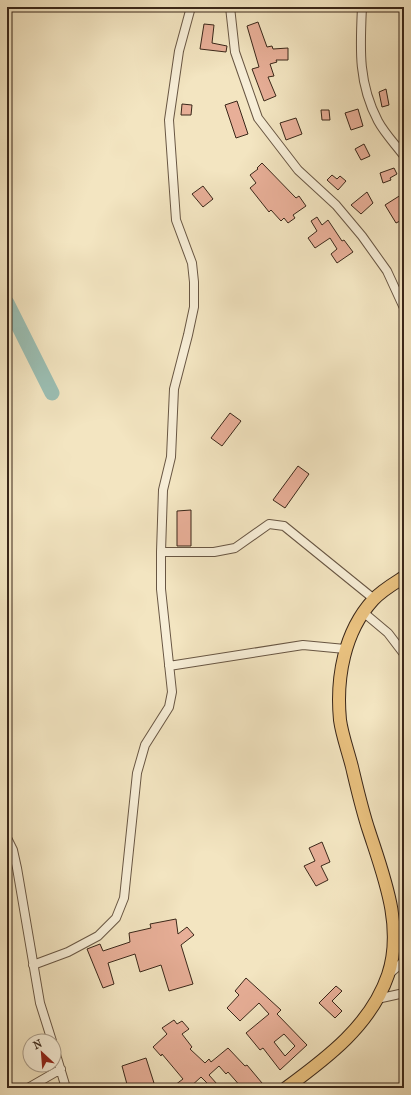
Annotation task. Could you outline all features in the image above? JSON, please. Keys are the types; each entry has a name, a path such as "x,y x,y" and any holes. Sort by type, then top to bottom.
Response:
{"main road":[{"path":"286,1088 354,1031 377,999 388,975 394,940 391,905 381,866 365,819 340,721 340,682 346,649 363,612 374,599 404,577"}],"street":[{"path":"33,965 62,955 98,936 116,918 124,898 137,773 145,745 169,707 172,692 162,597 160,552 163,490 171,457 174,389 194,307 192,263 176,220 169,120 179,51 191,7"},
{"path":"230,7 234,52 258,118 298,170 336,205 362,236 387,271 404,308"},
{"path":"362,7 361,65 365,91 379,122 404,156"},
{"path":"160,552 214,552 235,548 269,524 284,526 374,599"},
{"path":"363,612 388,632 404,654"},
{"path":"169,666 303,645 346,649"},
{"path":"7,838 13,850 40,1003 49,1033"},
{"path":"388,975 404,961"},
{"path":"377,999 404,993"},
{"path":"28,1088 53,1073"},
{"path":"61,1073 66,1088"}],"building":[{"path":"258,22 267,47 272,46 273,49 288,48 288,60 276,60 277,62 270,64 274,76 268,77 276,96 264,101 252,69 259,67 247,26"},
{"path":"204,24 214,25 212,43 227,46 226,52 200,49"},
{"path":"386,89 389,105 382,107 379,92"},
{"path":"237,101 248,134 236,138 225,105"},
{"path":"182,104 192,105 191,115 181,115"},
{"path":"358,109 363,126 351,130 345,113"},
{"path":"321,110 329,110 330,120 322,120"},
{"path":"296,118 302,134 286,140 280,123"},
{"path":"364,144 370,156 361,160 355,149"},
{"path":"262,163 296,198 299,196 306,206 293,215 295,218 288,223 284,218 281,221 271,210 269,212 250,188 256,183 250,175 258,169 257,168"},
{"path":"394,168 397,174 390,178 391,180 383,183 380,173"},
{"path":"332,175 337,179 340,176 346,181 338,190 327,180"},
{"path":"203,186 213,199 203,207 192,194"},
{"path":"367,192 373,203 361,214 351,205"},
{"path":"404,193 404,219 396,223 385,205"},
{"path":"317,217 322,225 328,220 342,241 344,240 353,252 337,263 331,254 337,249 330,238 315,248 308,238 317,231 311,221"},
{"path":"230,413 241,421 222,446 211,438"},
{"path":"298,466 309,474 285,508 273,500"},
{"path":"191,510 191,546 177,546 177,511"},
{"path":"322,842 330,862 321,866 328,880 316,886 304,866 315,861 309,848"},
{"path":"176,919 178,934 187,927 194,935 181,945 193,984 169,991 161,965 140,972 135,954 108,963 114,984 103,988 87,949 100,944 103,951 130,942 129,933 151,928 150,924"},
{"path":"246,978 281,1010 277,1014 307,1045 280,1070 263,1048 260,1050 246,1033 269,1014 259,1003 240,1021 227,1008 239,995 235,991","holes":["284,1034 295,1046 285,1056 274,1042"]},
{"path":"336,986 342,991 332,1001 342,1011 335,1018 319,1003"},
{"path":"174,1020 177,1024 182,1021 189,1029 182,1034 192,1047 190,1049 205,1063 209,1059 211,1062 228,1048 245,1066 247,1065 262,1083 256,1088 242,1088 228,1072 226,1074 219,1066 209,1075 217,1084 212,1088 201,1077 189,1088 171,1088 183,1079 162,1054 161,1056 153,1047 167,1034 162,1028"},
{"path":"146,1058 154,1083 138,1088 128,1088 122,1066"}],"waterway":[{"path":"7,303 52,393"}]}
